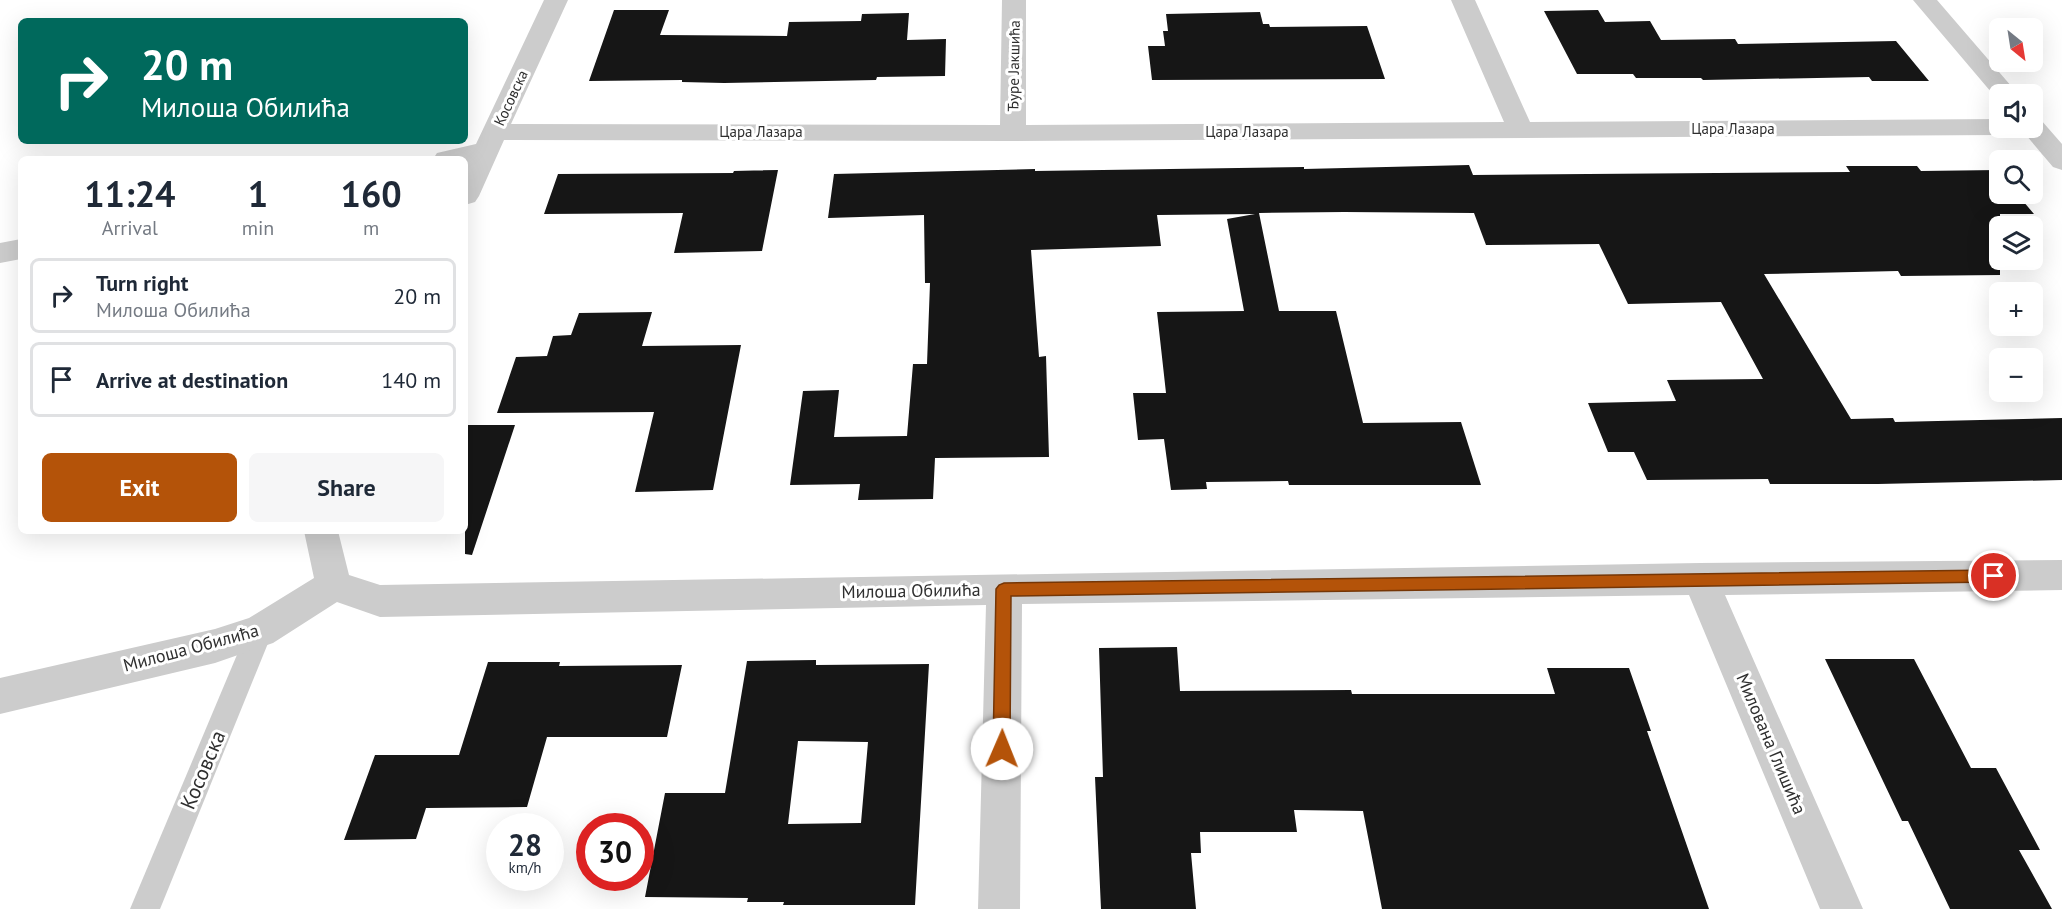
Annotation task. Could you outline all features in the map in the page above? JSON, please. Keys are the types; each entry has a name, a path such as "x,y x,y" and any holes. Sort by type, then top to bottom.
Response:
{"street":[{"name":"Косовска","path":"468,189 556,0"},
{"name":"Ђуре Јакшића","path":"1013,133 1014,0"},
{"path":"1463,0 1521,130"},
{"path":"1925,0 1997,84"},
{"path":"2043,126 2062,126"},
{"name":"Цара Лазара","path":"454,156 489,142 1013,133 1989,127"},
{"path":"2043,138 2062,161"},
{"path":"0,253 18,250"},
{"path":"322,534 333,585"},
{"name":"Милоша Обилића","path":"0,696 215,646 260,632 333,585 380,602 1004,589 2062,575"},
{"name":"Милована Глишића","path":"1700,578 1842,909"},
{"path":"999,909 1004,589"}],"lane":[{"name":"Косовска","path":"145,909 260,632"}],"building":[{"path":"614,10 669,10 660,35 787,36 789,22 861,21 862,14 909,13 907,40 946,39 945,76 877,77 876,80 724,83 682,82 682,80 589,81"},
{"path":"1598,10 1605,22 1650,21 1661,40 1735,39 1738,44 1896,41 1929,81 1872,81 1869,77 1703,80 1701,78 1636,78 1633,74 1577,74 1544,11"},
{"path":"1260,12 1263,24 1269,24 1270,27 1367,26 1385,79 1152,80 1148,46 1165,46 1163,31 1168,31 1166,14"},
{"path":"1469,165 1473,175 1850,172 1846,166 1917,166 1921,171 1989,170 1989,204 2026,204 2034,214 1989,216 1989,270 2000,270 2000,275 1901,276 1898,271 1764,274 1851,419 1893,418 1895,422 2062,418 2062,480 1770,484 1768,479 1647,480 1634,452 1608,452 1588,403 1676,401 1667,380 1763,379 1721,302 1628,304 1599,244 1486,245 1474,213 1344,212 1259,213 1279,311 1336,311 1363,423 1461,422 1481,485 1289,485 1288,481 1206,482 1207,489 1171,490 1164,439 1138,440 1133,393 1166,393 1157,312 1244,311 1227,219 1255,214 1157,215 1161,246 1031,250 1039,357 1046,356 1049,457 935,458 933,499 858,500 860,484 790,485 803,391 839,390 834,437 907,436 913,364 927,364 930,283 925,283 924,215 828,218 834,174 1035,169 1035,171 1304,167 1304,169"},
{"path":"778,170 762,251 674,253 683,213 544,214 558,174 733,173 734,171"},
{"path":"652,312 642,346 741,345 713,490 635,492 654,412 497,413 516,357 547,356 553,336 571,335 579,313"},
{"path":"468,425 515,425 472,555 465,554 465,534 468,534"},
{"path":"1177,647 1180,691 1351,690 1352,694 1555,694 1547,668 1629,668 1651,731 1647,731 1709,909 1382,909 1363,811 1294,810 1297,832 1200,832 1201,853 1191,853 1196,909 1101,909 1095,777 1103,777 1099,648"},
{"path":"1825,659 1914,659 1971,768 1996,768 2040,850 2019,850 2052,909 1950,909 1908,821 1902,821"},
{"path":"816,660 816,665 929,664 915,905 783,905 784,902 747,902 748,898 645,897 646,891 654,891 654,850 665,793 725,793 747,661","holes":["798,741 868,742 861,823 788,824"]},
{"path":"488,662 560,662 559,666 682,665 667,737 547,737 527,807 426,808 416,839 344,840 375,755 459,755"}],"route":[{"path":"1002,749 1004,589 1700,578 1994,576"}]}
